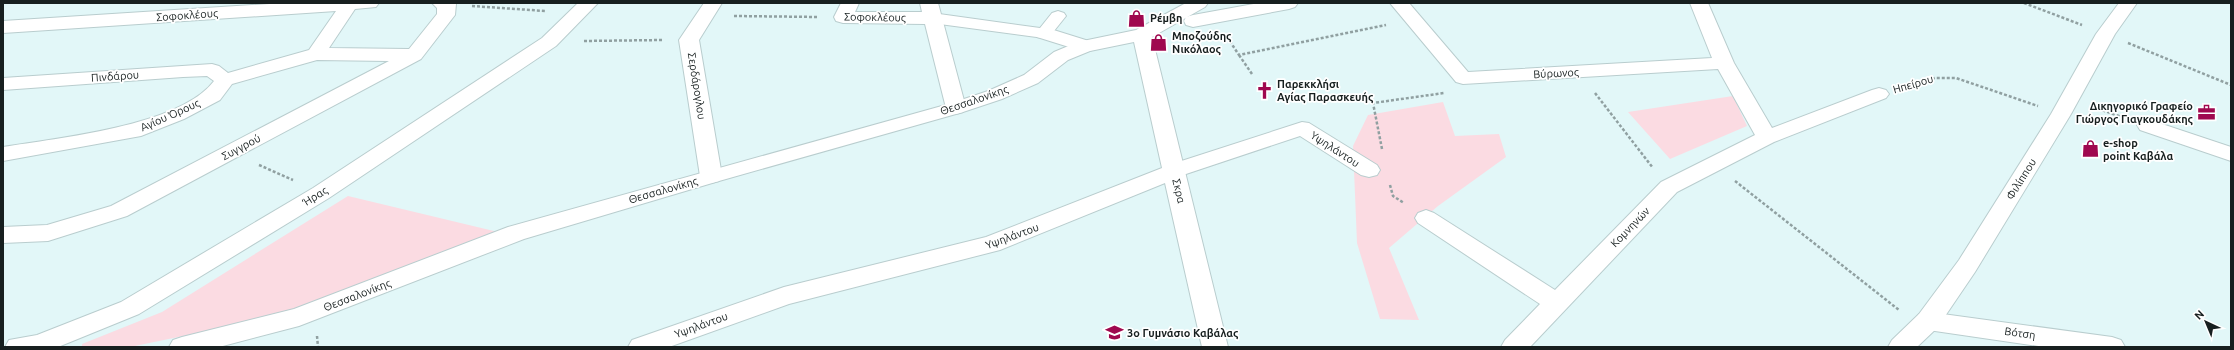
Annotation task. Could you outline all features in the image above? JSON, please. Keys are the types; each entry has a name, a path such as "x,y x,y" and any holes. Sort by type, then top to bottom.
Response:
{"street":[{"name":"Σοφοκλέους","path":"3,27 370,3"},
{"name":"Θεσσαλονίκης","path":"182,347 299,317 516,233 711,176 956,108 995,95 1031,79 1061,56 1085,46 1142,35 1199,3"},
{"path":"1193,21 1289,3"},
{"name":"Βύρωνος","path":"1400,3 1463,78 1724,63"},
{"path":"1699,3 1724,63 1767,137"},
{"name":"Φιλίππου","path":"1901,347 1925,324 1966,266 2065,107 2106,34 2128,3"},
{"name":"Συγγρού","path":"3,235 48,233 119,211 232,152 414,55 446,15 444,4"},
{"path":"316,54 349,5"},
{"name":"Ήρας","path":"18,347 40,344 130,308 320,193 549,42 584,8"},
{"name":"Σερδάρογλου","path":"709,10 690,40 711,176"},
{"name":"Σοφοκλέους","path":"847,10 930,10 1044,33"},
{"path":"930,10 956,108"},
{"path":"1063,10 1044,33 1085,46"},
{"name":"Σκρα","path":"1142,35 1215,347"},
{"path":"225,80 316,54 414,55"},
{"name":"Πινδάρου","path":"3,84 212,70 225,80"},
{"name":"Αγίου Όρους","path":"3,154 134,131 177,115 213,96 225,80"},
{"name":"Ηπείρου","path":"1767,137 1879,94"},
{"path":"2147,125 2231,154"},
{"name":"Υψηλάντου","path":"641,347 784,296 992,244 1174,172 1302,128 1369,170"},
{"name":"Κομνηνών","path":"1514,347 1669,187 1767,137"},
{"path":"1426,218 1557,303"},
{"name":"Βότση","path":"1925,324 2112,347"}],"path":[{"path":"2024,3 2106,34 2231,85"},
{"path":"444,4 584,8"},
{"name":"Σοφοκλέους","path":"709,10 847,10"},
{"path":"1239,55 1414,20"},
{"path":"1224,34 1252,74"},
{"path":"549,42 690,40"},
{"name":"Ηπείρου","path":"1879,94 1934,77 1956,78 2065,107 2147,125"},
{"path":"1383,153 1373,102 1442,94"},
{"path":"1596,95 1645,159"},
{"path":"232,152 320,193"},
{"path":"1389,181 1393,196 1426,218"},
{"path":"1742,186 1840,263 1925,324"}],"shaded area":[{"path":"1733,96 1747,126 1670,159 1628,112"},
{"path":"1443,102 1455,136 1499,134 1506,157 1438,206 1389,248 1419,320 1380,319 1357,243 1353,146 1368,115"},
{"path":"348,196 498,232 271,318 130,347 82,347 82,344 162,312"}],"place":[{"name":"Ρέμβη","path":"1137,18"},
{"name":"Μποζούδης Νικόλαος","path":"1159,42"},
{"name":"Παρεκκλήσι Αγίας Παρασκευής","path":"1264,90"},
{"name":"Δικηγορικό Γραφείο Γιώργος Γιαγκουδάκης","path":"2206,112"},
{"name":"e-shop point Καβάλα","path":"2090,149"},
{"name":"3ο Γυμνάσιο Καβάλας","path":"1114,333"}]}
